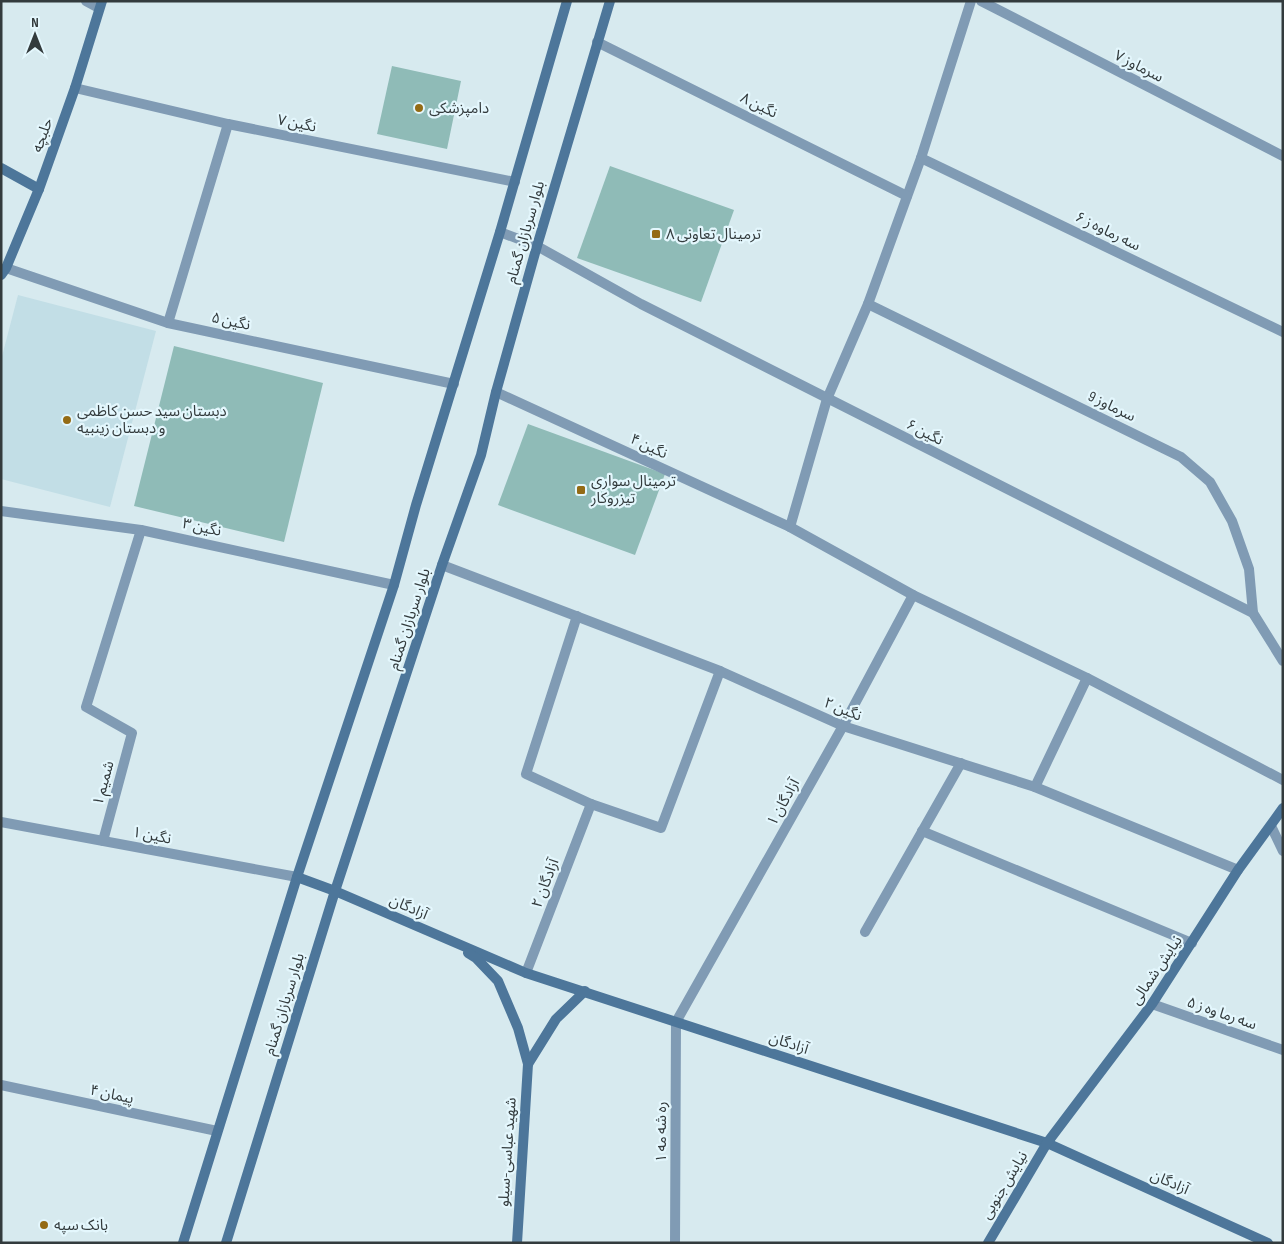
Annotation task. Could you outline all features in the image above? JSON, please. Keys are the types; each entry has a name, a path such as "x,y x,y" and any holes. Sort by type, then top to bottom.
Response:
{"main road":[{"name":"بلوار سربازان گمنام","path":"183,1243 297,877 394,584 416,504 500,232 567,1"},
{"name":"بلوار سربازان گمنام","path":"226,1243 335,891 442,565 481,455 496,392 537,246 610,1"},
{"name":"حلبچه","path":"4,271 39,189 75,88 101,4"},
{"path":"1,168 39,189"},
{"name":"نیایش شمالی","path":"1047,1143 1152,1004 1238,870 1283,808"},
{"name":"آزادگان","path":"297,877 335,891 526,973 1047,1143 1268,1243"},
{"path":"444,939 476,958 498,981 518,1028 528,1064"},
{"path":"528,1064 556,1019 585,992"},
{"name":"شهید عباسی-سیلو","path":"516,1243 528,1064"},
{"name":"نیایش جنوبی","path":"988,1243 1047,1143"}],"street":[{"path":"86,1 101,4"},
{"path":"790,527 827,399 868,304 921,158 971,1"},
{"name":"سرماوز ۷","path":"981,1 1283,156"},
{"name":"نگین ۸","path":"597,42 907,196"},
{"name":"نگین ۷","path":"75,88 228,124 515,182"},
{"path":"168,323 228,124"},
{"name":"سه رماوه ز ۶","path":"921,158 1283,332"},
{"name":"نگین ۶","path":"500,232 537,246 641,304 1253,613"},
{"name":"نگین ۵","path":"4,271 168,323 454,384"},
{"name":"سرماوز 9","path":"868,304 1181,456 1210,482 1232,520 1249,569 1253,613"},
{"name":"نگین ۴","path":"496,392 790,527 913,595 1087,678 1283,780"},
{"name":"نگین ۳","path":"1,511 141,530 394,584"},
{"name":"شمیم ۱","path":"102,840 132,733 86,707 141,530"},
{"name":"نگین ۲","path":"442,565 720,671 843,726 1035,787 1238,870"},
{"name":"آزادگان ۱","path":"676,1022 843,726 913,595"},
{"path":"1253,613 1283,661"},
{"path":"577,616 526,774 591,804 661,828 720,671"},
{"path":"1035,787 1087,678"},
{"path":"865,932 961,763"},
{"name":"آزادگان ۲","path":"526,973 591,804"},
{"name":"نگین ۱","path":"1,822 297,877"},
{"path":"1271,826 1283,851"},
{"path":"922,832 1192,944"},
{"name":"سه رما وه ز ۵","path":"1152,1004 1283,1050"},
{"name":"ره شه مه ۱","path":"675,1243 676,1022"},
{"name":"پیمان ۴","path":"1,1086 217,1131"}],"shaded area":[{"name":"دبستان سید حسن کاظمی و دبستان زینبیه","path":"18,295 156,331 110,507 1,479 1,360"}],"building":[{"name":"دامپزشکی","path":"392,66 461,81 447,149 377,134"},
{"name":"ترمینال تعاونی ۸","path":"610,166 734,210 701,302 577,258"},
{"path":"174,346 323,383 284,542 134,506"},
{"name":"ترمینال سواری تیزروکار","path":"528,424 665,474 635,555 498,505"}],"place":[{"name":"دامپزشکی","path":"419,108"},
{"name":"ترمینال تعاونی ۸","path":"656,234"},
{"name":"دبستان سید حسن کاظمی و دبستان زینبیه","path":"67,420"},
{"name":"ترمینال سواری تیزروکار","path":"581,490"},
{"name":"بانک سپه","path":"44,1225"}]}
